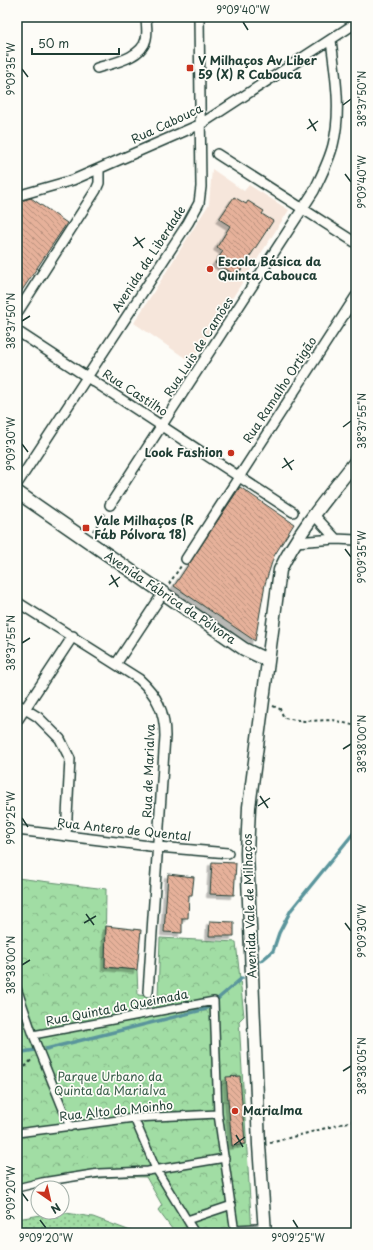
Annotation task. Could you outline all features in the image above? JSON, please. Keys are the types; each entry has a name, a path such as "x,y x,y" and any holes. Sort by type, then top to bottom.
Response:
{"street":[{"path":"97,68 132,56 138,52 146,41 146,17"},
{"name":"Avenida da Liberdade","path":"17,484 188,223 199,203 201,187 201,124 199,17"},
{"name":"Rua Cabouca","path":"17,196 51,188 99,169 201,124 356,23"},
{"name":"Rua Luis de Camões","path":"110,505 303,208 325,168 333,144 336,120 337,92 332,40"},
{"path":"217,154 356,242"},
{"path":"17,313 96,190 99,182 99,169"},
{"name":"Rua Ramalho Ortigão","path":"186,559 356,296"},
{"name":"Rua Castilho","path":"17,331 293,512"},
{"name":"Avenida Vale de Milhaços","path":"261,1230 247,853 249,806 262,699 280,570 295,542 356,461"},
{"name":"Avenida Fábrica da Pólvora","path":"17,492 244,649 267,660"},
{"path":"314,515 336,539"},
{"path":"295,542 336,539 356,540"},
{"path":"116,664 163,593"},
{"name":"Rua de Marialva","path":"17,602 73,636 139,680 152,692 163,716 165,736 148,992"},
{"path":"17,721 73,636"},
{"path":"17,704 38,717 60,739 70,759 66,836"},
{"name":"Rua Antero de Quental","path":"17,830 158,847 228,853"},
{"path":"17,988 33,1035"},
{"name":"Rua Quinta da Queimada","path":"70,1127 33,1035 214,1004 218,1114"},
{"path":"218,1114 235,1231 261,1230"},
{"name":"Rua Alto do Moinho","path":"17,1133 134,1118 218,1114"},
{"path":"134,1118 156,1168 195,1233"},
{"path":"17,1188 42,1182 100,1173 148,1171 156,1168 225,1158"},
{"path":"187,1220 232,1205"}],"path":[{"path":"87,541 110,505"},
{"path":"163,593 186,559"},
{"path":"262,699 280,709 284,718 304,721 334,720 356,726"},
{"path":"17,1076 40,1052"},
{"path":"259,1145 356,1120"}],"shaded area":[{"name":"Escola Básica da Quinta Cabouca","path":"212,169 244,191 249,185 289,210 191,362 134,323 209,204"}],"green space":[{"name":"Parque Urbano da Quinta da Marialva","path":"17,878 106,889 105,967 137,970 138,995 158,997 160,938 236,942 244,1016 239,1021 252,1233 175,1233 158,1210 162,1205 146,1177 113,1177 70,1182 70,1180 30,1180 30,1189 17,1192"},
{"path":"70,1214 93,1217 136,1233 17,1233 17,1219 30,1217 30,1220 70,1220"}],"building":[{"path":"234,197 246,204 248,201 264,211 262,214 273,221 237,276 215,263 223,251 217,247 230,226 219,219"},
{"path":"31,198 67,223 17,298 17,202"},
{"path":"240,487 294,524 274,556 265,584 255,641 174,586"},
{"path":"212,862 236,863 234,895 210,894"},
{"path":"168,874 194,877 192,895 189,895 188,918 182,918 182,933 164,932"},
{"path":"210,921 234,922 234,936 209,936"},
{"path":"106,926 141,930 137,970 105,967"},
{"name":"Marialma","path":"240,1076 245,1144 232,1146 226,1077"}],"waterway":[{"path":"261,961 273,951 279,933 291,910 356,830"},
{"path":"46,1049 206,1009 242,978"},
{"path":"17,1053 35,1050"}],"place":[{"name":"V Milhaços Av Liber 59 (X) R Cabouca","path":"190,68"},
{"name":"Escola Básica da Quinta Cabouca","path":"210,269"},
{"name":"Look Fashion","path":"231,453"},
{"name":"Vale Milhaços (R Fáb Pólvora 18)","path":"86,528"},
{"name":"Marialma","path":"235,1111"}]}
